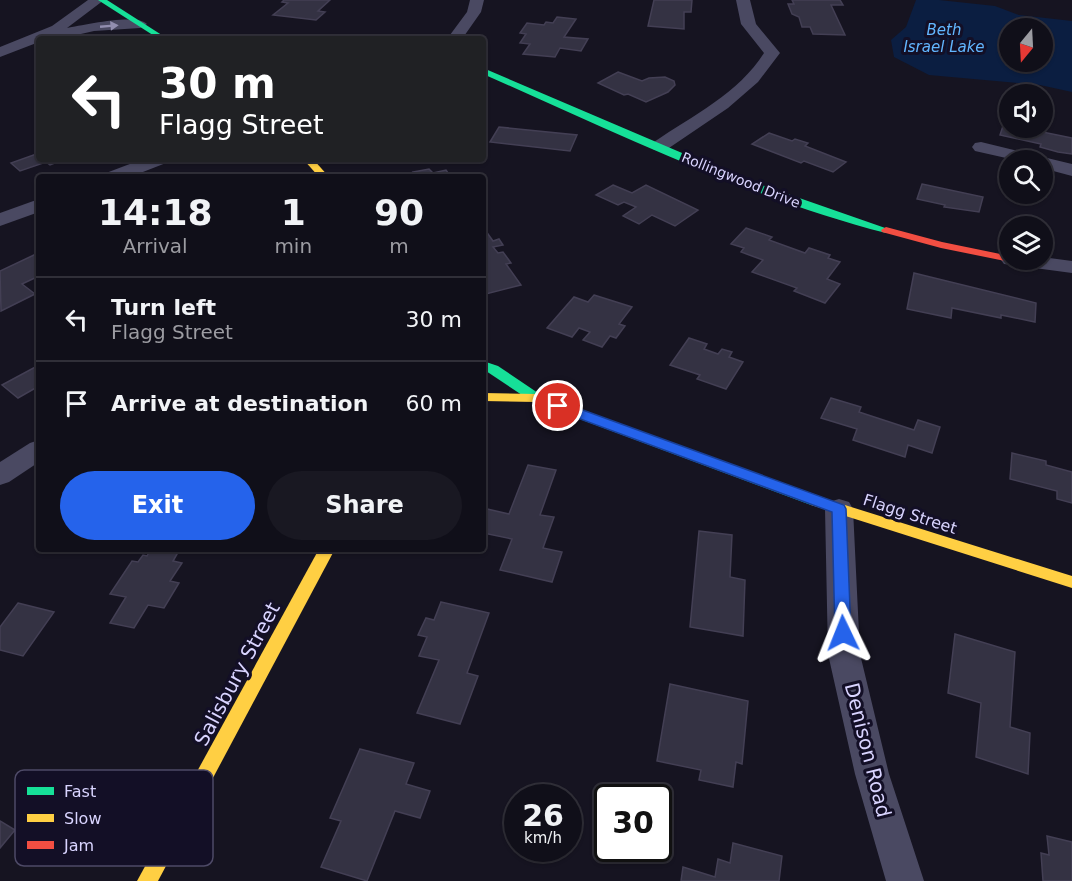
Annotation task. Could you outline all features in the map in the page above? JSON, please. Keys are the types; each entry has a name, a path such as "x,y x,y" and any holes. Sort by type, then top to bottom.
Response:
{"street":[{"path":"42,36 57,29 97,0"},
{"path":"102,0 159,36"},
{"path":"456,36 474,12 477,0"},
{"path":"660,146 748,84 765,68 772,53 748,27 744,17 743,0"},
{"path":"50,36 94,27 140,24"},
{"path":"0,52 36,39"},
{"name":"Rollingwood Drive","path":"486,72 774,195 845,219 974,253 999,257"},
{"path":"981,147 999,151"},
{"path":"121,174 152,162"},
{"path":"311,162 321,174"},
{"path":"1053,165 1072,170"},
{"path":"0,220 36,206"},
{"name":"Rollingwood Drive","path":"1053,265 1072,267"},
{"name":"Flagg Street","path":"486,366 537,398 839,509 1072,582"},
{"name":"Flagg Street","path":"486,397 537,398"},
{"path":"0,476 36,451"},
{"name":"Denison Road","path":"839,509 844,654 872,774 905,881"},
{"name":"Salisbury Street","path":"207,770 325,552"},
{"name":"Salisbury Street","path":"147,881 155,866"}],"water":[{"name":"Beth Israel Lake","path":"916,0 995,6 1019,15 1046,18 999,18 999,72 1053,72 1053,19 1072,21 1072,92 1053,88 1053,84 929,75 894,57 891,40 906,27"}],"building":[{"path":"284,0 330,0 318,11 325,12 316,20 273,15 288,3 282,2"},
{"path":"654,0 692,0 691,12 684,12 684,29 648,26"},
{"path":"792,0 840,0 843,5 831,5 845,35 813,34 810,27 802,27 799,17 792,14 788,4 794,4"},
{"path":"557,17 576,19 564,37 588,39 581,51 560,48 555,57 523,54 530,44 520,43 526,34 520,33 527,23 544,25 546,22 553,23"},
{"path":"618,72 642,81 665,77 674,81 675,85 668,92 646,102 598,83"},
{"path":"499,127 577,135 570,151 490,142"},
{"path":"769,133 792,141 795,139 808,143 805,146 846,162 833,172 804,161 801,163 752,144"},
{"path":"1053,134 1072,138 1072,154 1040,147 1041,144 1014,138 1053,138"},
{"path":"36,154 36,162 46,162 20,171 11,163"},
{"path":"429,169 433,173 446,170 449,174 415,174 413,172"},
{"path":"922,184 983,197 979,212 944,207 945,205 917,199"},
{"path":"613,185 632,193 646,185 698,210 675,226 652,215 639,224 623,216 636,207 624,202 618,205 596,195"},
{"path":"746,228 772,237 769,240 805,253 809,248 830,255 828,258 840,262 827,279 840,284 825,303 794,291 797,288 752,272 763,260 741,252 744,248 731,244"},
{"path":"486,231 493,241 499,239 503,245 493,247 498,253 503,252 511,263 506,264 521,285 486,294"},
{"path":"36,254 36,277 22,284 35,294 1,311 0,271"},
{"path":"914,273 1036,303 1035,322 952,308 951,318 907,309"},
{"path":"594,295 632,307 619,324 625,326 616,338 610,336 602,347 583,340 590,332 579,328 572,337 547,328 574,297 588,302"},
{"path":"689,338 707,344 704,349 718,354 722,349 732,352 729,357 743,362 726,389 697,379 700,375 670,365"},
{"path":"36,367 36,388 18,398 2,385"},
{"path":"831,398 861,407 859,412 914,430 918,420 940,427 932,453 908,445 905,457 853,440 857,429 821,418"},
{"path":"1012,453 1046,461 1046,465 1072,472 1072,503 1057,499 1057,491 1010,479"},
{"path":"528,465 556,470 540,515 554,517 543,548 562,552 552,582 500,570 512,539 486,534 486,509 509,514"},
{"path":"699,531 732,535 730,577 745,580 743,636 690,627"},
{"path":"149,552 178,552 173,561 182,563 170,581 179,583 164,608 148,605 134,628 110,623 126,597 110,594 132,561 138,562 143,555 147,556"},
{"path":"441,602 489,613 467,673 478,676 460,724 417,713 439,660 419,656 427,637 418,635 426,618 434,620"},
{"path":"18,603 54,612 23,656 0,650 0,627"},
{"path":"955,634 1015,652 1010,727 1030,733 1028,774 976,757 981,703 948,693"},
{"path":"670,684 748,701 742,764 736,762 733,787 699,780 701,770 657,761"},
{"path":"360,749 414,763 406,784 430,791 420,818 395,811 367,881 321,867 341,821 330,818"},
{"path":"0,821 15,830 0,848"},
{"path":"1047,836 1072,842 1072,881 1043,881 1041,853 1049,855"},
{"path":"733,843 782,856 779,881 681,881 683,867 715,877 718,859 730,863"}],"traffic: fast":[{"path":"102,0 159,36"},
{"path":"486,72 732,178 834,215 886,230"},
{"path":"486,366 494,369 536,398 816,501"}],"traffic: slow":[{"path":"311,162 321,174"},
{"path":"486,397 536,398"},
{"path":"816,501 1072,582"},
{"path":"207,770 325,552"},
{"path":"147,881 155,866"}],"traffic: jam":[{"path":"886,230 941,245 999,257"}],"route":[{"path":"558,406 839,509 843,633"}]}
